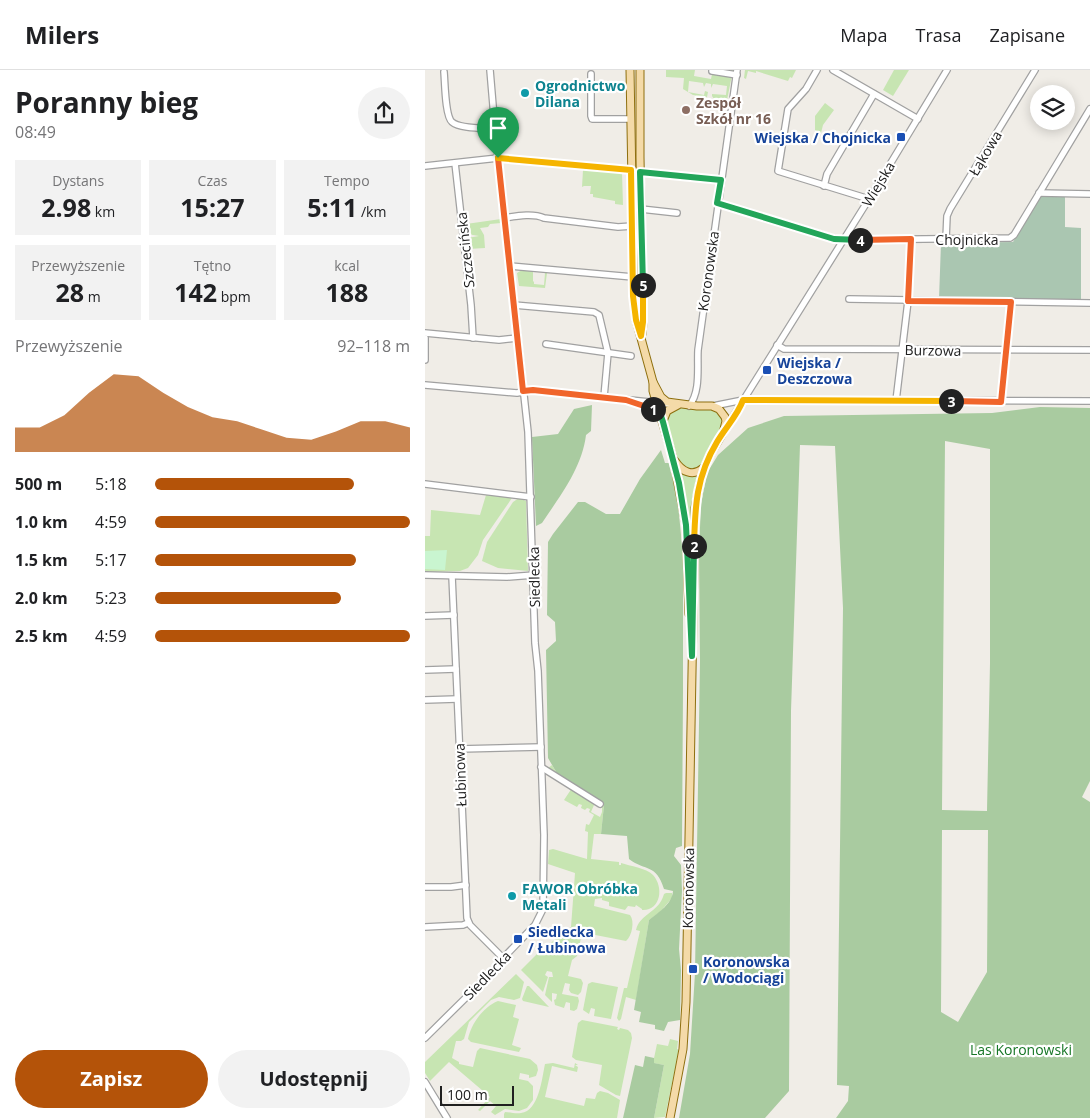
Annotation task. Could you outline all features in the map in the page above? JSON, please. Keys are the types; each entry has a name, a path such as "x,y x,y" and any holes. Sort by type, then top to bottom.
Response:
{"main road":[{"name":"Koronowska","path":"630,70 633,277 636,320 653,382 656,403 673,458 686,525 692,656"},
{"path":"640,70 643,322 641,336"},
{"path":"653,382 663,399 676,404 712,406 719,409 726,421 723,433"},
{"path":"663,422 667,411 676,404"},
{"name":"Koronowska","path":"670,1118 683,1049 686,1002 695,508 704,468 723,433"},
{"path":"673,458 680,468 686,472 695,473 704,468"}],"street":[{"name":"Siedlecka","path":"425,1038 535,925 543,909 544,835 528,432 490,70"},
{"path":"817,70 805,89 788,109 778,171 869,199"},
{"path":"833,70 917,119"},
{"name":"Wiejska","path":"743,400 947,70"},
{"name":"Łąkowa","path":"945,238 947,216 1035,70"},
{"name":"Koronowska","path":"689,406 693,401 696,390 698,350 717,203 737,72 712,71"},
{"path":"444,72 447,110 452,122 471,127 495,129"},
{"path":"591,74 592,119 630,119"},
{"path":"824,186 827,174 874,94"},
{"name":"Chojnicka","path":"717,203 834,239 1010,238 1014,235 1090,109"},
{"path":"425,166 498,158 631,170"},
{"name":"Szczecińska","path":"455,163 473,338"},
{"path":"640,172 721,180"},
{"path":"1039,193 1090,194"},
{"path":"641,209 677,213"},
{"path":"505,218 525,215 632,226"},
{"path":"896,401 908,301 911,239"},
{"path":"510,266 633,277"},
{"path":"849,299 1090,303"},
{"path":"1001,402 1011,302"},
{"path":"514,305 600,312 607,352 604,397"},
{"path":"425,334 499,340 517,338"},
{"path":"425,338 425,360"},
{"path":"546,344 631,356"},
{"name":"Burzowa","path":"777,345 784,349 1090,350"},
{"path":"425,385 517,393 533,390 676,404"},
{"path":"626,400 646,405 660,413"},
{"path":"712,406 743,400 1090,401"},
{"name":"Koronowska","path":"723,433 743,400"},
{"path":"425,484 531,497"},
{"path":"425,575 507,577 534,575"},
{"name":"Łubinowa","path":"452,576 468,923"},
{"path":"425,616 454,615"},
{"path":"425,670 456,670"},
{"path":"425,700 457,700"},
{"path":"459,749 541,747"},
{"path":"541,767 600,804"},
{"path":"425,887 466,885"},
{"path":"425,928 468,923 504,958"},
{"path":"425,1082 447,1118"}],"green space":[{"path":"666,70 695,70 694,76 711,79 712,74 709,72 713,72 713,70 733,70 727,100 714,99 712,94 726,95 727,86 713,84 711,88 711,84 706,83 704,87 703,83 689,81 688,92 683,89 684,78 666,77"},
{"path":"745,70 796,70 788,81 756,71 756,73 748,71 746,79 744,78"},
{"path":"894,70 909,70 893,96 883,90"},
{"path":"705,91 708,92 707,97 693,95 688,92 704,95"},
{"path":"825,103 834,110 823,125 821,133 815,130 815,116"},
{"path":"583,170 622,173 623,205 615,204 615,201 593,197 593,194 590,194 591,186 582,187"},
{"path":"1041,196 1065,196 1065,227 1081,228 1081,301 939,299 941,243 1013,242"},
{"path":"501,219 501,223 490,224 488,227 480,228 484,235 485,248 468,249 467,238 479,236 467,234 466,224"},
{"path":"522,270 533,271 534,284 544,285 545,273 547,273 545,288 519,286 517,273"},
{"path":"592,405 591,431 586,435 584,447 575,470 542,523 536,526 532,437 558,434 574,409"},
{"path":"678,407 711,408 721,413 724,424 699,469 687,470 679,462 666,418 667,415"},
{"name":"Las Koronowski","path":"1040,407 1090,408 1090,781 1082,797 1090,802 1090,1118 836,1118 848,1101 849,1086 837,1085 843,608 835,446 800,445 791,711 789,1091 765,1118 679,1118 690,1054 695,973 700,661 699,551 701,504 707,473 718,455 748,428 784,416 992,413","holes":["945,441 990,449 990,663 987,811 942,810","942,830 988,830 987,972 958,1022 941,1012"]},
{"path":"661,450 665,463 669,463 678,504 683,555 682,846 676,848 674,856 681,865 682,891 679,949 681,970 680,1020 668,1022 664,1031 655,1029 655,1025 639,1022 641,1012 634,1010 649,920 668,904 673,891 664,889 658,875 650,869 629,859 627,836 601,834 604,805 558,775 548,758 546,650 556,641 555,622 547,615 548,542 578,502 585,502 606,514 620,514 640,479"},
{"path":"679,471 699,474 692,573"},
{"path":"486,495 512,498 483,540 478,555 468,568 460,571 425,572 425,536 430,536 431,510 480,515"},
{"path":"519,498 526,501 528,571 498,568 482,561 487,542 513,502"},
{"path":"447,550 445,570 425,569 425,551"},
{"path":"552,765 558,775 604,805 601,834 594,834 591,859 619,862 619,865 621,863 646,871 653,875 659,886 657,903 648,909 642,910 636,905 635,907 628,906 625,910 609,906 609,902 602,900 602,898 595,899 594,906 630,915 632,918 632,928 630,936 626,941 580,932 579,937 581,938 577,956 572,960 568,976 581,979 583,983 581,992 578,995 571,993 569,990 570,984 565,983 562,994 578,997 577,1009 574,1011 570,1010 570,1003 566,1002 564,1008 555,1005 554,1000 557,994 552,993 552,1002 545,995 549,977 553,977 552,972 547,971 545,975 548,977 543,992 521,970 538,953 571,927 575,873 548,864 549,850 553,849 587,859 588,832 585,831 586,824 589,825 594,815 589,812 590,809 587,808 585,810 581,808 582,805 579,804 577,807 564,800 572,788 600,805 600,807 594,805 591,812 600,817 602,812 602,804 547,769"},
{"path":"666,893 672,893 672,898 660,912 649,920 636,1000 626,997 619,1021 617,1018 624,988 627,988 640,931 636,930 638,924 658,905"},
{"path":"516,974 524,982 520,998 514,1000 499,997 491,1000 469,1022 464,1039 456,1041 452,1058 459,1062 459,1064 473,1067 477,1051 480,1048 530,1059 537,1065 536,1076 529,1078 529,1075 520,1073 519,1079 528,1081 533,1086 533,1100 527,1108 519,1111 505,1109 495,1115 491,1112 496,1106 490,1101 480,1111 478,1110 490,1097 449,1062 430,1081 425,1073 425,1062"},
{"path":"592,982 618,987 611,1019 594,1016 595,1009 591,1008 589,1014 583,1010 588,984"},
{"path":"527,986 529,986 549,1007 523,1001"},
{"path":"498,1001 516,1005 513,1017 519,1019 512,1045 521,1048 519,1052 471,1042 468,1039 479,1017 487,1007"},
{"path":"582,1020 618,1027 617,1029 619,1030 620,1028 628,1030 631,1033 632,1038 620,1096 599,1085 602,1065 576,1060 572,1057 578,1023"},
{"path":"670,1039 678,1041 677,1049 679,1050 665,1117 654,1118 664,1065 653,1063 657,1044 668,1046"},
{"path":"645,1056 654,1058 654,1063 664,1065 654,1118 623,1118 635,1065 643,1067"},
{"path":"553,1063 574,1068 575,1063 578,1065 575,1065 578,1067 577,1072 552,1066 545,1097 584,1106 586,1098 595,1099 600,1091 608,1093 620,1100 617,1118 504,1118 505,1112 521,1113 527,1111 532,1106 539,1093 545,1064"}],"place":[{"name":"Ogrodnictwo Dilana","path":"525,93"},
{"name":"Zespół Szkół nr 16","path":"686,110"},
{"name":"Wiejska / Chojnicka","path":"901,137"},
{"name":"Wiejska / Deszczowa","path":"767,370"},
{"name":"FAWOR Obróbka Metali","path":"512,896"},
{"name":"Siedlecka / Łubinowa","path":"518,939"},
{"name":"Koronowska / Wodociągi","path":"693,969"}],"route":[{"path":"498,158 631,170 633,296 636,320 641,336 643,322 640,172 721,180 717,203 834,239 911,239 908,301 1011,302 1001,402 743,400 708,459 702,473 697,494 695,508 692,656 690,646 686,525 679,483 660,413 646,405 626,400 533,390 523,391 498,158"}]}
